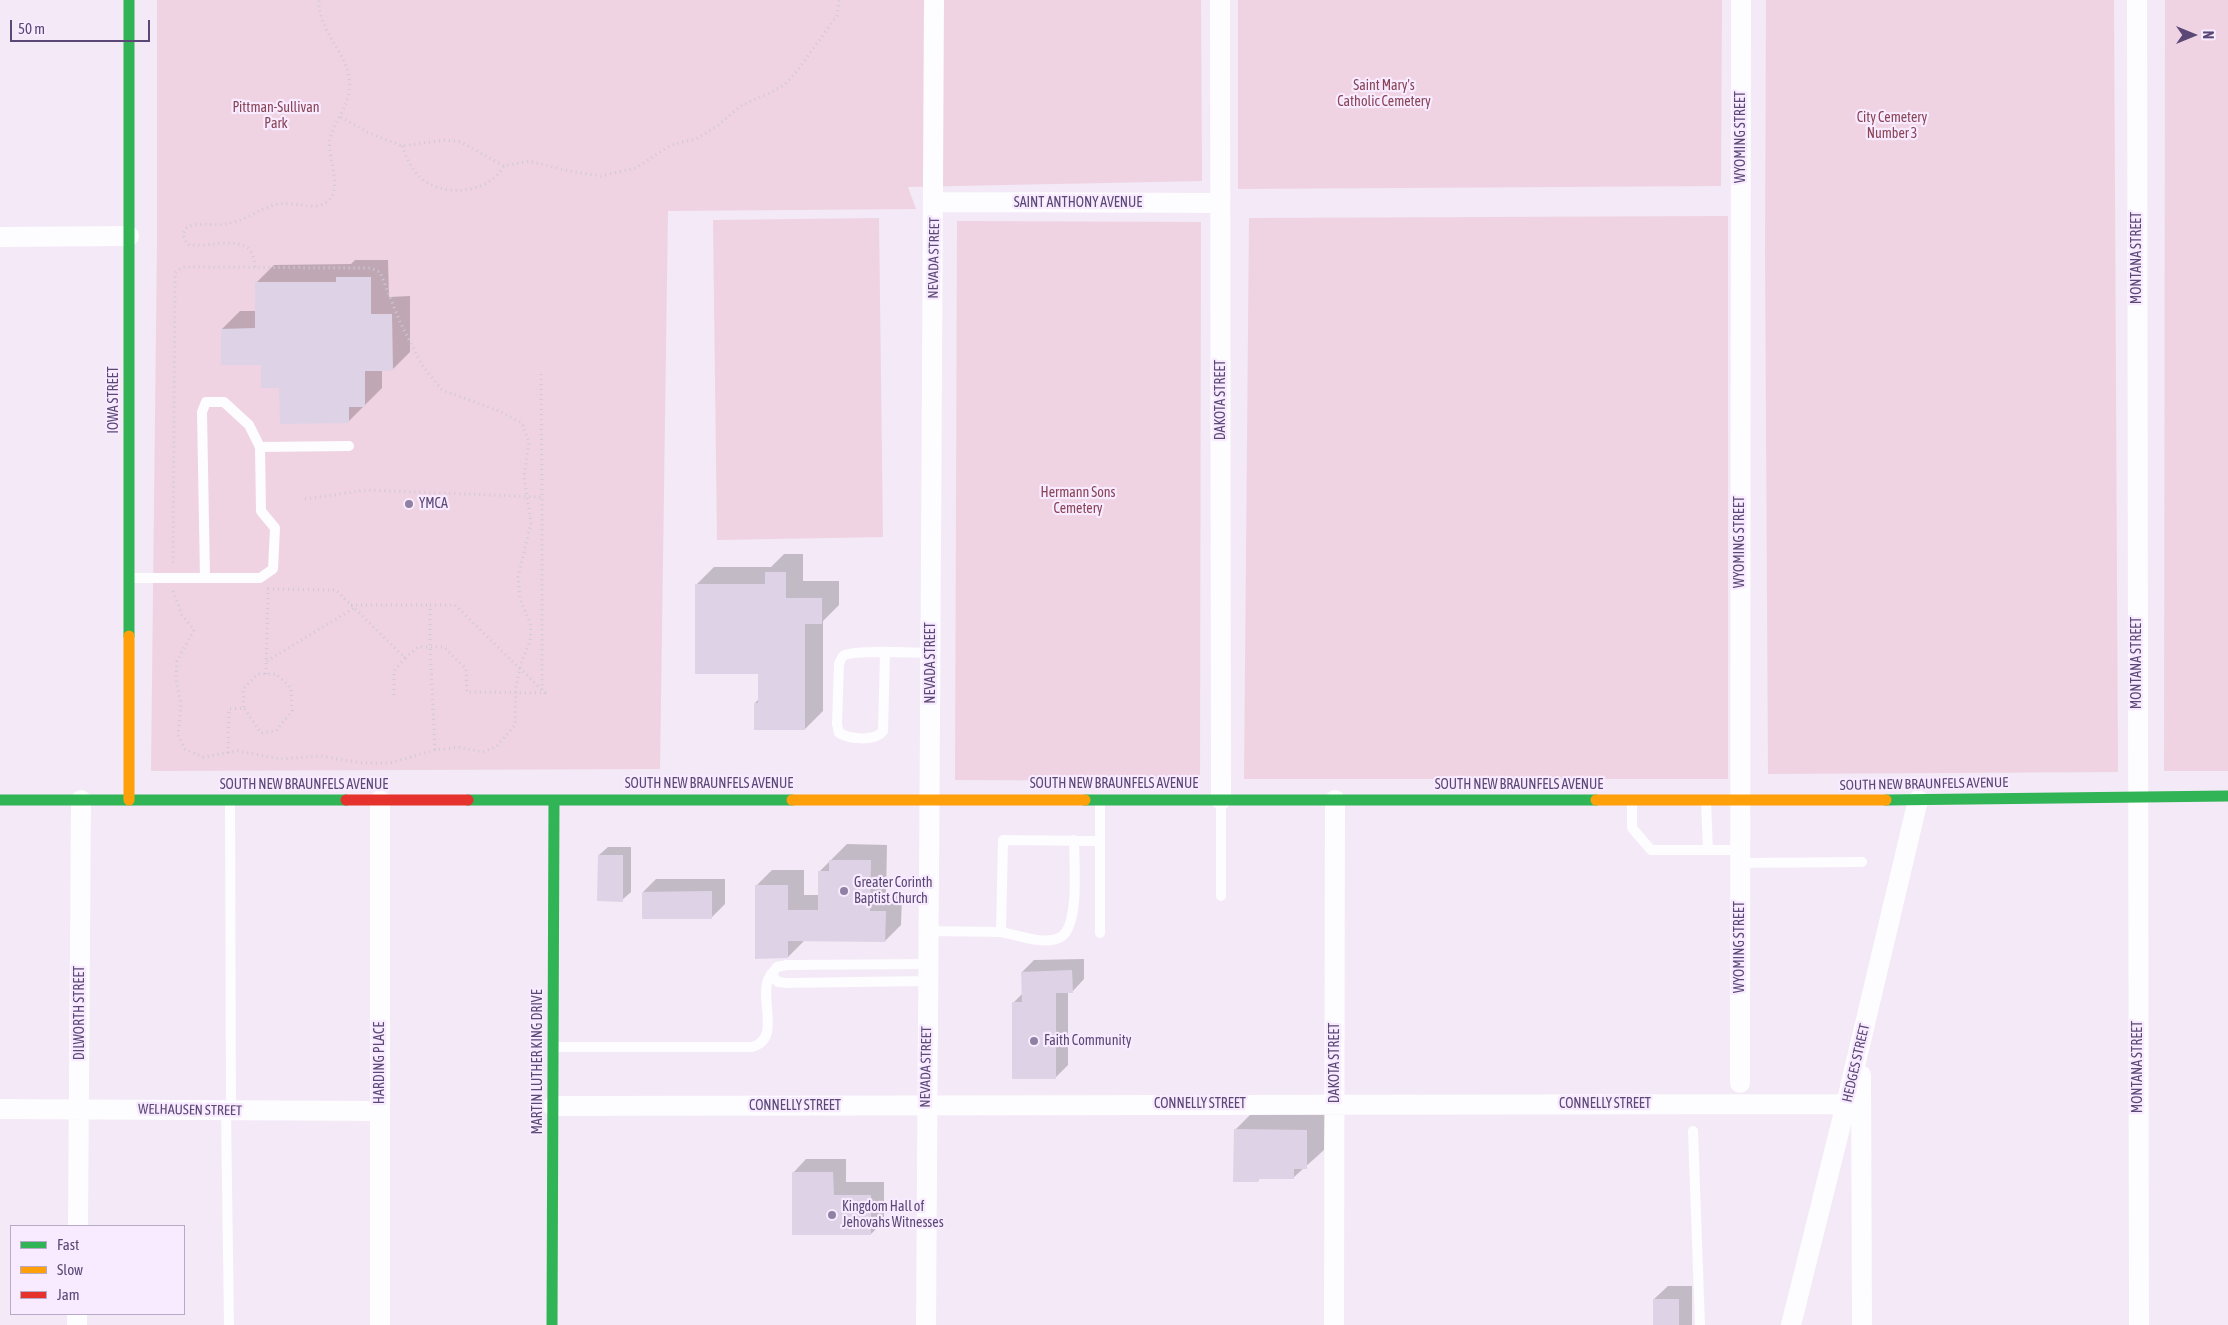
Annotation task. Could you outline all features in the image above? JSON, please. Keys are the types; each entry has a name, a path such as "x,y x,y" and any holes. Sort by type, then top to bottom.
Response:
{"main road":[{"name":"IOWA STREET","path":"129,0 129,800"},
{"name":"SOUTH NEW BRAUNFELS AVENUE","path":"0,800 930,798 1918,800 2228,796"},
{"name":"MARTIN LUTHER KING DRIVE","path":"552,1325 554,800"}],"street":[{"name":"NEVADA STREET","path":"926,1325 927,972 935,202 934,0"},
{"name":"DAKOTA STREET","path":"1220,0 1221,800"},
{"name":"WYOMING STREET","path":"1740,1083 1741,0"},
{"name":"MONTANA STREET","path":"2137,0 2139,1325"},
{"name":"SAINT ANTHONY AVENUE","path":"935,202 1220,203"},
{"path":"0,237 129,236"},
{"name":"DILWORTH STREET","path":"78,1225 81,800"},
{"name":"HARDING PLACE","path":"380,800 380,1325"},
{"name":"DAKOTA STREET","path":"1334,1325 1335,800"},
{"name":"HEDGES STREET","path":"1791,1325 1918,800"},
{"path":"1861,1038 1862,1325"},
{"name":"CONNELLY STREET","path":"553,1106 1846,1104"},
{"name":"WELHAUSEN STREET","path":"0,1109 380,1111"}],"lane":[{"path":"129,578 204,578 260,578 273,569 275,528 261,511 260,447 248,425 224,402 206,402 202,412 204,578"},
{"path":"260,447 349,446"},
{"path":"885,652 884,731 876,737 847,737 840,733 837,724 839,663 844,656 853,652 885,652 931,652"},
{"path":"1100,799 1100,933"},
{"path":"229,1325 230,800"},
{"path":"1221,800 1221,896"},
{"path":"1632,800 1632,828 1651,850 1708,850 1740,857 1862,862"},
{"path":"1706,800 1708,850"},
{"path":"1001,932 1003,840 1100,841"},
{"path":"928,931 1001,932 1048,940 1062,936 1070,926 1073,912 1074,840"},
{"path":"553,1047 752,1047 760,1045 768,1032 767,982 777,967 787,965 927,972"},
{"path":"771,974 778,982 786,983 927,972"},
{"path":"1693,1131 1700,1325"}],"path":[{"path":"255,267 252,250 247,246 220,243 187,244 184,235 185,229 194,224 217,225 236,222 254,216 268,207 278,204 290,203 316,206 324,203 330,197 334,188 335,169 330,141 348,98 349,78 339,51 324,25 320,0"},
{"path":"341,117 367,132 402,146 446,140 461,142 504,166 529,161 590,175 608,175 636,168 671,145 696,139 718,126 742,105 778,88 794,75 837,16 839,0"},
{"path":"402,146 411,167 421,178 434,187 465,190 490,182 498,176 504,166"},
{"path":"172,591 182,614 194,630 177,662 176,678 181,705 178,735 185,749 203,757 238,751 281,758 320,756 363,763 390,763 435,750 458,747 483,752 497,746 515,725 520,668 530,641 531,625 520,599 518,577 531,523 524,477 529,442 522,423 499,411 442,390 422,365 400,322 380,272 372,268 183,267 175,273 173,564"},
{"path":"541,374 542,690"},
{"path":"305,499 366,490 542,497"},
{"path":"266,674 268,589 336,590 405,658"},
{"path":"267,662 352,606 455,604 545,693 466,692 466,669 444,647 418,646 394,671 394,698"},
{"path":"430,605 435,750"},
{"path":"258,674 276,674 291,688 292,711 276,731 261,732 244,708 243,689 258,674"},
{"path":"228,753 229,709 244,708"}],"green space":[{"name":"Pittman-Sullivan Park","path":"157,0 1201,0 1202,181 908,187 916,209 668,211 660,769 151,771 157,240"},
{"name":"Saint Mary's Catholic Cemetery","path":"1238,0 1722,0 1721,186 1238,189"},
{"name":"City Cemetery Number 3","path":"1766,0 2114,0 2118,772 1768,774 1765,253"},
{"path":"2165,0 2228,0 2228,771 2164,771"},
{"path":"1728,216 1728,779 1244,779 1249,218"},
{"path":"879,218 883,537 717,540 713,220"},
{"name":"Hermann Sons Cemetery","path":"957,221 1201,222 1200,781 955,780"}],"building":[{"path":"336,277 371,277 371,314 392,314 393,371 365,371 365,407 349,407 349,423 280,424 279,388 261,388 261,365 221,365 221,329 255,328 255,282 336,282"},
{"path":"765,572 786,572 786,598 822,598 822,624 805,624 805,730 754,730 754,703 758,703 758,674 695,674 695,584 765,584"},
{"path":"598,855 623,855 623,902 597,901"},
{"name":"Greater Corinth Baptist Church","path":"829,860 871,860 870,911 886,911 885,942 788,941 788,958 755,959 755,885 788,885 788,910 818,910 818,871 829,871"},
{"path":"712,891 712,919 642,919 642,892"},
{"name":"Faith Community","path":"1072,970 1073,993 1056,993 1056,1079 1012,1079 1012,1002 1022,1002 1021,972"},
{"path":"1234,1129 1307,1130 1307,1169 1294,1169 1294,1179 1259,1179 1258,1182 1233,1182"},
{"name":"Kingdom Hall of Jehovahs Witnesses","path":"792,1172 833,1172 834,1195 871,1195 871,1235 792,1235"},
{"path":"1653,1299 1679,1299 1679,1325 1653,1325"}],"traffic: fast":[{"path":"129,0 129,636"},
{"path":"1886,800 2228,796"},
{"path":"0,800 346,800"},
{"path":"468,800 792,800"},
{"path":"552,1325 554,800"},
{"path":"1085,800 1596,800"}],"traffic: slow":[{"path":"129,636 129,800"},
{"path":"792,800 1085,800"},
{"path":"1596,800 1886,800"}],"traffic: jam":[{"path":"346,800 468,800"}],"place":[{"name":"YMCA","path":"409,504"},
{"name":"Greater Corinth Baptist Church","path":"844,891"},
{"name":"Faith Community","path":"1034,1041"},
{"name":"Kingdom Hall of Jehovahs Witnesses","path":"832,1215"}]}
